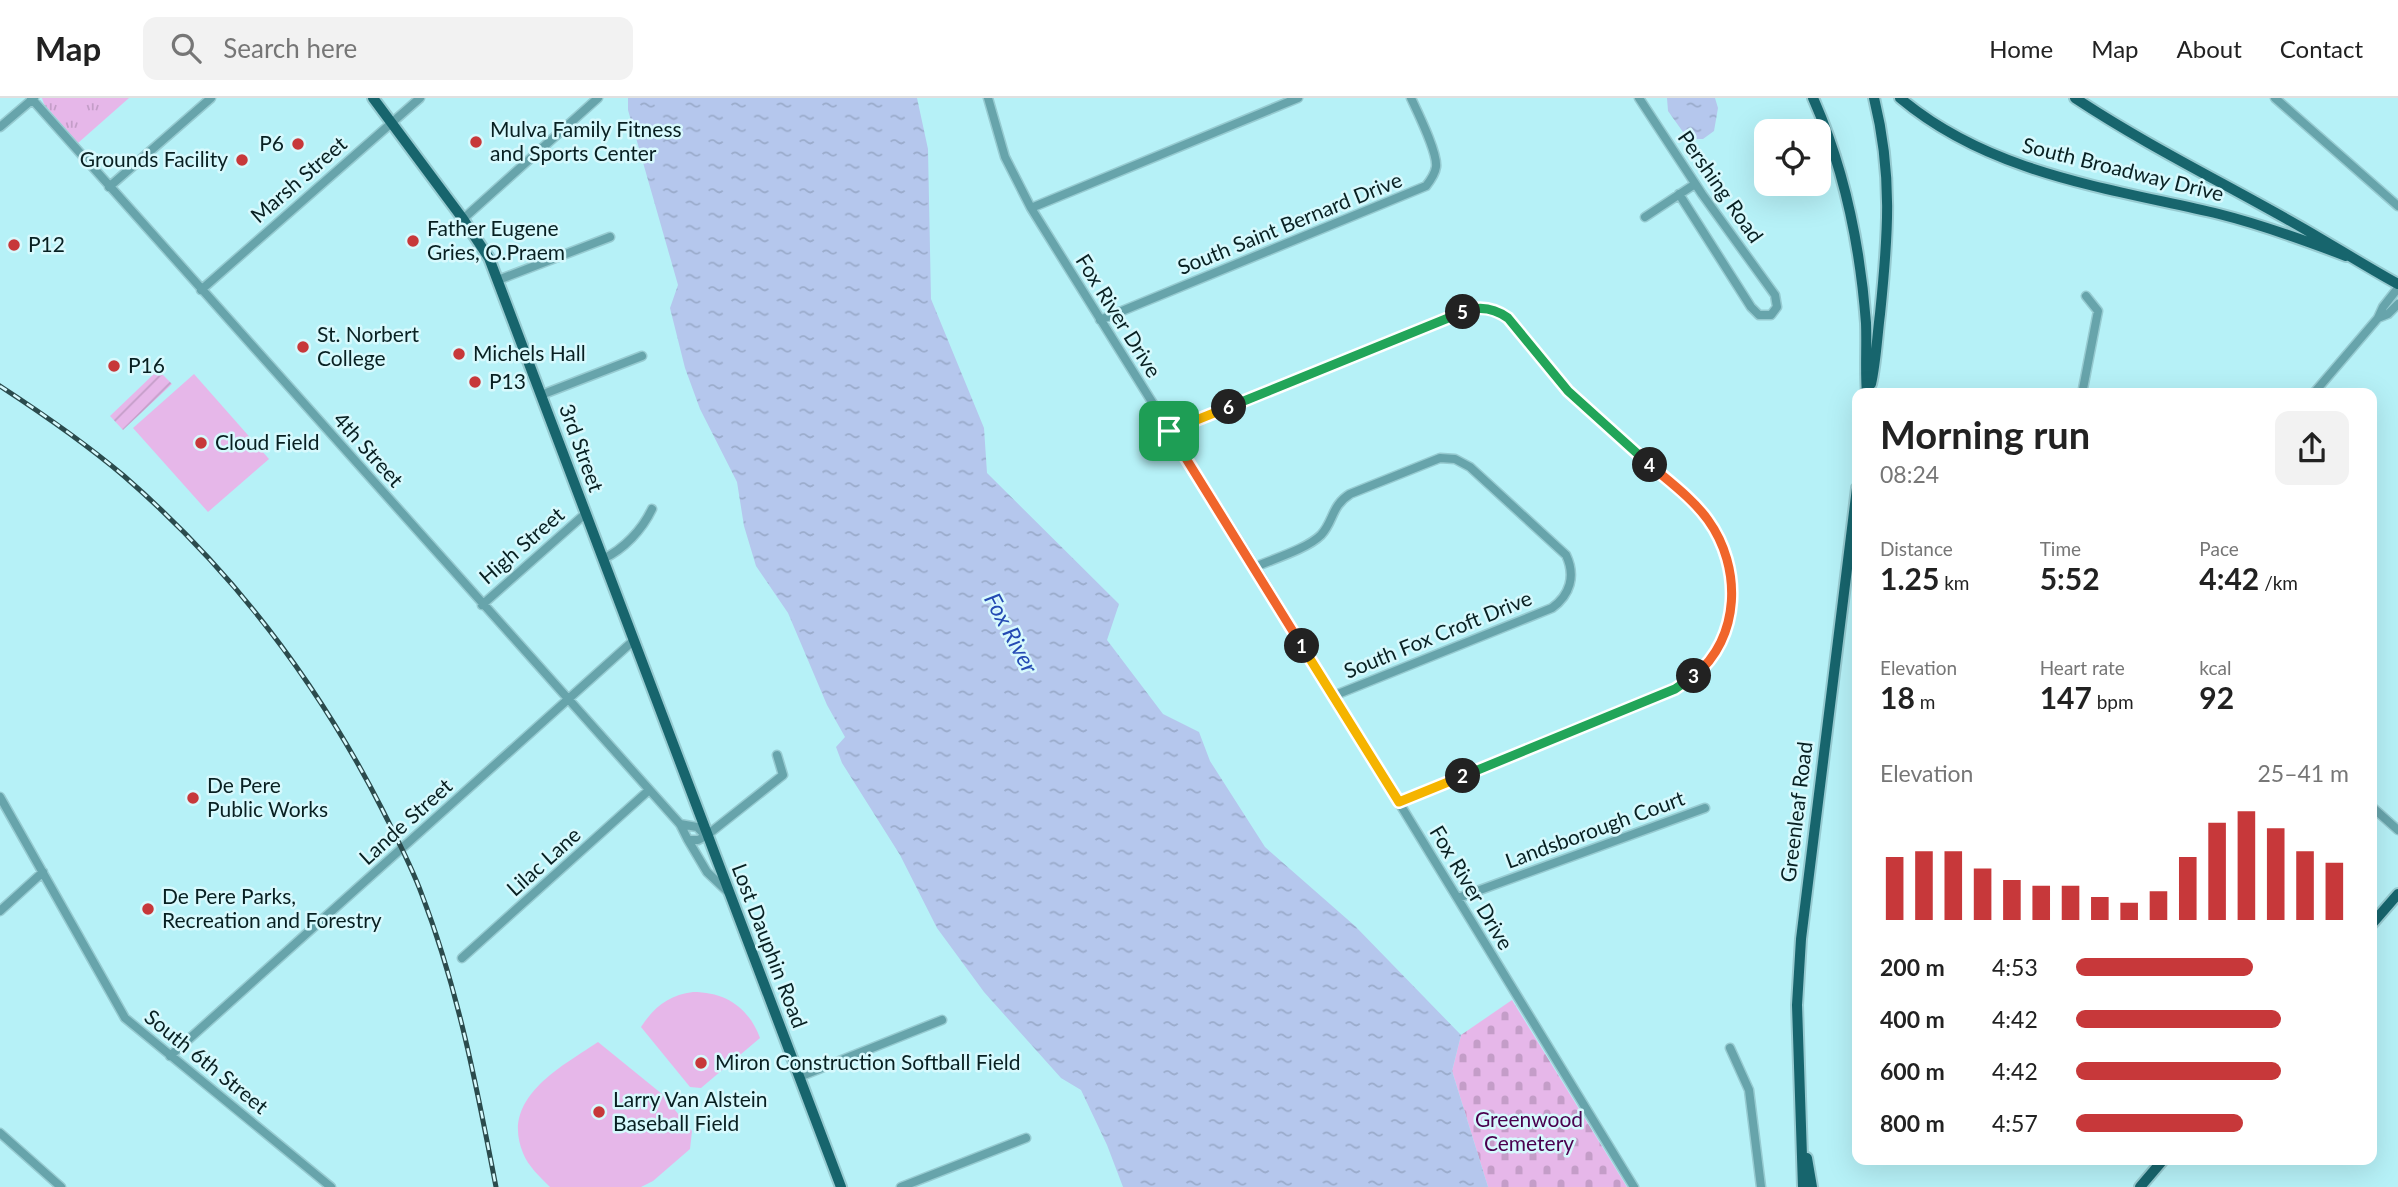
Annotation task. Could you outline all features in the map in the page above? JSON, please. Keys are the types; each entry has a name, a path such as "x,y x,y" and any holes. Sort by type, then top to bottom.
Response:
{"main road":[{"name":"3rd Street","path":"373,98 485,250 706,836"},
{"path":"1813,98 1836,155 1856,234 1866,327 1868,388"},
{"path":"1869,388 1888,235 1885,148 1874,98"},
{"name":"South Broadway Drive","path":"1900,98 1965,140 2036,171 2262,225 2346,256"},
{"name":"South Broadway Drive","path":"2075,98 2125,129 2307,230 2398,286"},
{"name":"Greenleaf Road","path":"1803,1187 1797,1005 1801,939 1852,526"},
{"name":"Lost Dauphin Road","path":"706,836 841,1187"},
{"path":"2377,918 2398,894"},
{"name":"Greenleaf Road","path":"1803,1142 1812,1187"},
{"path":"2140,1187 2159,1165"}],"street":[{"path":"109,187 211,98"},
{"name":"Marsh Street","path":"201,290 420,98"},
{"path":"463,219 598,98"},
{"name":"Fox River Drive","path":"988,98 1005,158 1031,208 1634,1187"},
{"path":"1031,208 1298,98"},
{"name":"South Saint Bernard Drive","path":"1100,320 1422,189 1431,180 1436,160 1411,98"},
{"name":"Pershing Road","path":"1639,98 1695,184 1774,295 1777,301 1776,311 1765,316 1755,313 1679,194"},
{"path":"2275,98 2398,206"},
{"path":"0,127 32,99"},
{"name":"4th Street","path":"32,99 680,824 707,872 728,891"},
{"path":"1644,217 1695,184"},
{"path":"498,280 610,237"},
{"path":"2319,388 2378,318 2382,307 2398,286"},
{"path":"2083,388 2098,311 2086,296"},
{"path":"2378,318 2390,313 2398,304"},
{"path":"1169,431 1470,309 1487,308 1502,314 1548,369 1582,404 1708,519 1723,546 1731,579 1731,606 1725,633 1718,648 1705,666 1688,682 1399,802"},
{"path":"541,395 642,356"},
{"name":"South Fox Croft Drive","path":"1255,568 1314,541 1324,530 1337,504 1350,494 1440,458 1455,459 1470,467 1563,550 1571,568 1570,586 1552,608 1333,696"},
{"path":"603,559 623,547 647,520 653,509"},
{"name":"High Street","path":"482,605 585,514"},
{"name":"Lande Street","path":"170,1056 633,641"},
{"path":"688,840 698,840 706,836 783,775 777,755"},
{"name":"Lilac Lane","path":"463,958 648,791"},
{"name":"South 6th Street","path":"0,797 125,1018 331,1187"},
{"name":"Landsborough Court","path":"1458,898 1705,808"},
{"path":"2377,811 2398,830"},
{"name":"4th Street","path":"680,824 697,827 706,836"},
{"path":"0,911 43,872"},
{"path":"799,1077 942,1020"},
{"path":"1730,1048 1749,1090 1760,1187"},
{"path":"0,1133 61,1187"},
{"path":"901,1187 1026,1138"}],"green space":[{"path":"42,98 129,98 78,143 44,104"},
{"path":"158,370 172,384 123,430 110,416"},
{"name":"Cloud Field","path":"194,374 269,459 208,512 133,428"},
{"name":"Miron Construction Softball Field","path":"693,992 716,995 735,1004 750,1018 760,1038 701,1088 690,1087 641,1027 663,1003"},
{"name":"Greenwood Cemetery","path":"1512,1000 1627,1187 1488,1187 1452,1071 1461,1035"},
{"name":"Larry Van Alstein Baseball Field","path":"598,1042 662,1094 692,1131 690,1149 653,1181 641,1187 550,1187 525,1158 518,1133 520,1116 527,1100 538,1086 567,1062"}],"water":[{"name":"Fox River","path":"628,98 917,98 928,149 931,299 984,428 987,473 1119,604 1107,640 1163,714 1199,732 1210,761 1265,847 1355,926 1461,1035 1452,1071 1488,1187 1123,1187 1081,1090 1061,1078 984,992 937,928 900,855 842,763 836,747 845,737 827,705 788,613 756,566 744,526 737,482 700,409 685,368 670,308 678,285 628,110"},
{"path":"1667,98 1715,98 1718,108 1714,131 1703,139 1688,139 1668,111"}],"railway":[{"path":"0,386 94,452 163,512 236,589 269,630 330,717 398,841 435,930 465,1039 496,1187"}],"place":[{"name":"Mulva Family Fitness and Sports Center","path":"476,142"},
{"name":"P6","path":"298,144"},
{"name":"Grounds Facility","path":"242,160"},
{"name":"Father Eugene Gries, O.Praem","path":"413,241"},
{"name":"P12","path":"14,245"},
{"name":"St. Norbert College","path":"303,347"},
{"name":"Michels Hall","path":"459,354"},
{"name":"P16","path":"114,366"},
{"name":"P13","path":"475,382"},
{"name":"Cloud Field","path":"201,443"},
{"name":"De Pere Public Works","path":"193,798"},
{"name":"De Pere Parks, Recreation and Forestry","path":"148,909"},
{"name":"Miron Construction Softball Field","path":"701,1063"},
{"name":"Larry Van Alstein Baseball Field","path":"599,1112"}],"route":[{"path":"1479,307 1496,310 1508,318 1568,391 1708,519 1723,546 1731,579 1731,606 1725,633 1711,660 1688,682 1675,689 1399,802 1169,431 1470,309 1479,307"}]}
